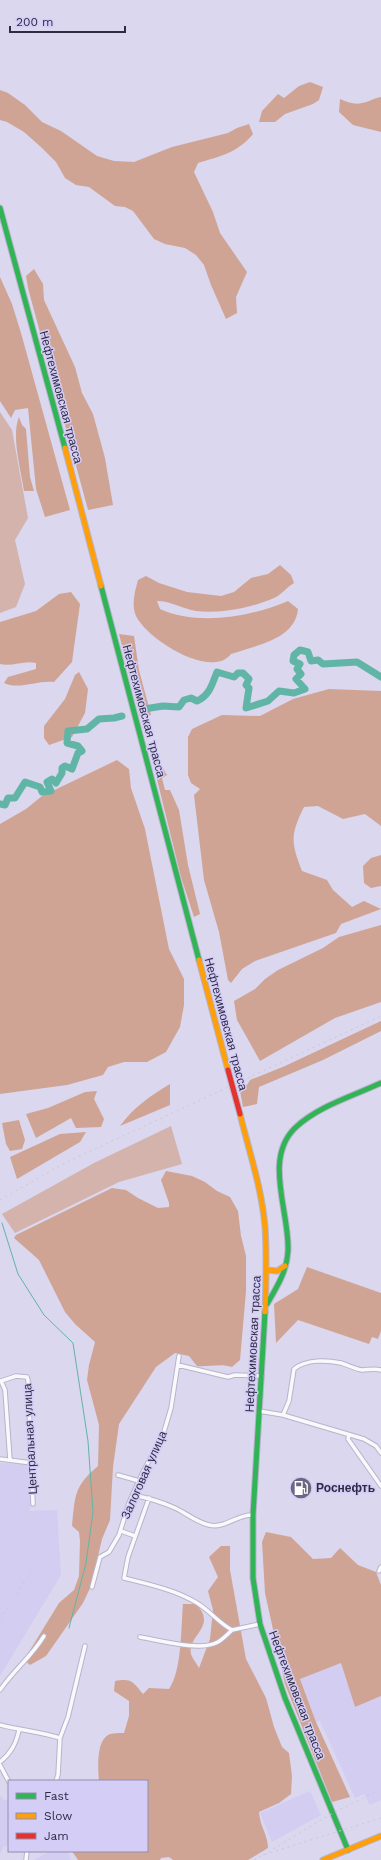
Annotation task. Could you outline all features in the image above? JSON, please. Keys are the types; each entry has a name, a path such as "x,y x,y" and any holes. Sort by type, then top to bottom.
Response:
{"main road":[{"name":"Нефтехимовская трасса","path":"0,208 17,266 261,1199 265,1226 267,1270 266,1310 253,1515 253,1578 260,1624 285,1698 348,1850"},
{"path":"266,1310 269,1300 282,1277 288,1251 279,1167 281,1154 288,1136 312,1115 381,1083"},
{"path":"267,1270 277,1271 283,1269 286,1265"},
{"path":"323,1860 381,1836"}],"street":[{"name":"Залоговая улица","path":"92,1587 100,1557 109,1552 121,1531 124,1518 139,1481 163,1435 171,1408 179,1356"},
{"path":"283,1415 289,1401 294,1369 300,1365 313,1362 329,1362 340,1363 364,1370 381,1370"},
{"path":"178,1365 228,1377 262,1376"},
{"name":"Центральная улица","path":"0,1381 16,1376 26,1377 28,1380 33,1504"},
{"path":"0,1381 5,1390 10,1460"},
{"path":"259,1411 283,1415 364,1439 376,1446 381,1453"},
{"path":"0,1412 6,1412"},
{"path":"349,1435 348,1439 381,1486"},
{"path":"0,1460 32,1463"},
{"path":"118,1475 139,1481"},
{"path":"133,1495 149,1498 177,1509 195,1520 209,1525 221,1525 245,1514 253,1515"},
{"path":"149,1498 135,1536 124,1578 158,1587 198,1603 223,1625 232,1630"},
{"path":"121,1531 135,1536"},
{"path":"140,1637 188,1646 199,1646 216,1643 232,1630 260,1624"},
{"path":"0,1690 9,1677 36,1650 44,1636"},
{"path":"56,1780 58,1776 60,1738 68,1717 86,1646"},
{"path":"0,1725 19,1730 40,1732 60,1738"},
{"path":"8,1780 0,1764 16,1743 19,1730"}],"shaded area":[{"path":"310,82 323,87 319,100 313,104 285,114 275,122 259,122 262,111 278,94 284,98 299,86"},
{"path":"0,90 8,93 25,105 42,122 61,131 97,156 114,161 134,162 172,147 228,133 249,124 253,134 241,146 228,153 198,163 194,172 213,212 220,233 247,272 236,297 237,313 226,319 204,265 196,255 185,248 165,244 154,239 133,211 125,207 115,206 89,187 76,185 65,178 56,162 42,148 24,132 7,122 0,120"},
{"path":"381,97 381,132 353,125 339,112 340,99 359,104"},
{"path":"34,269 43,284 44,300 75,367 82,393 93,414 105,458 113,505 88,510 28,288 26,276"},
{"path":"0,277 12,304 21,333 70,510 45,517 36,489 28,408 15,410 11,418 0,401"},
{"path":"0,412 12,430 28,518 15,540 25,584 16,607 0,613"},
{"path":"19,417 22,425 26,429 30,477 34,491 24,491 16,443"},
{"path":"280,565 291,575 294,583 277,597 256,605 226,611 206,612 191,610 167,602 157,601 160,609 190,617 207,618 241,615 273,607 288,601 298,609 290,628 282,634 273,640 231,654 222,661 209,662 195,659 180,653 153,635 142,625 136,616 134,598 138,580 146,576 159,583 187,592 221,596 234,592 251,578 268,574"},
{"path":"71,592 80,604 72,662 54,682 41,682 16,686 4,683 8,677 36,669 36,663 27,662 9,665 0,664 0,622 36,611 59,594"},
{"path":"119,634 134,636 139,670 151,715 140,717"},
{"path":"79,672 88,689 85,713 72,737 49,745 44,738 44,726 65,699 75,675"},
{"path":"329,689 381,691 381,826 365,814 343,819 318,806 304,807 294,832 294,846 302,871 327,880 333,890 352,907 364,901 381,909 341,924 336,933 255,961 242,969 231,983 228,980 219,932 204,880 194,795 200,789 191,783 188,775 188,737 192,729 222,715 260,716 293,699"},
{"path":"150,751 167,775 162,778 165,790 170,790 179,810 188,865 200,914 194,917 181,877"},
{"path":"117,760 129,769 131,788 145,829 169,949 184,979 184,1005 180,1027 166,1052 147,1062 124,1062 108,1067 103,1075 67,1085 0,1094 0,824 26,809 42,796"},
{"path":"381,855 381,886 371,888 364,883 363,866 371,858"},
{"path":"381,925 381,1002 335,1018 260,1061 237,1020 234,1001 255,989 265,979 278,970 323,948 339,937"},
{"path":"381,1021 381,1031 323,1060 259,1087 257,1104 243,1107 239,1086 247,1085 250,1080 285,1066"},
{"path":"170,1084 170,1105 120,1126 143,1102"},
{"path":"97,1091 94,1099 104,1119 101,1127 76,1128 71,1118 36,1138 26,1114 48,1108 85,1092"},
{"path":"19,1120 25,1140 22,1149 10,1151 6,1144 2,1123"},
{"path":"171,1126 182,1164 119,1182 15,1233 2,1214 94,1163"},
{"path":"86,1132 80,1142 17,1179 10,1157 60,1134"},
{"path":"166,1171 192,1176 205,1182 217,1191 230,1197 238,1211 241,1236 246,1256 246,1291 240,1360 232,1367 224,1365 197,1366 189,1356 175,1353 156,1367 119,1424 113,1467 110,1520 102,1539 91,1586 83,1603 46,1656 30,1665 24,1660 59,1603 74,1590 79,1576 79,1532 72,1526 75,1499 84,1480 98,1466 99,1425 87,1380 95,1342 75,1324 65,1312 39,1260 14,1238 16,1235 112,1188 126,1190 158,1208 169,1207 161,1180"},
{"path":"307,1267 381,1293 381,1331 378,1339 372,1337 369,1344 298,1320 276,1343 274,1304 298,1289"},
{"path":"0,1463 31,1464 30,1511 57,1510 61,1575 0,1676"},
{"path":"266,1532 291,1537 313,1559 331,1558 340,1548 358,1565 376,1572 381,1585 381,1696 355,1707 341,1663 300,1679 316,1722 350,1797 332,1802 285,1684 265,1593 262,1542"},
{"path":"221,1546 230,1546 230,1570 246,1659 266,1698 274,1727 282,1747 289,1753 292,1776 291,1794 279,1803 259,1812 268,1843 268,1848 248,1860 173,1860 169,1857 161,1858 160,1860 78,1860 73,1852 148,1852 148,1780 99,1780 98,1770 101,1743 108,1735 114,1733 124,1733 129,1716 129,1701 114,1691 115,1681 125,1680 132,1682 143,1694 149,1688 169,1689 179,1660 183,1604 196,1604 202,1612 204,1619 203,1625 191,1647 191,1654 199,1668 210,1639 213,1610 208,1591 218,1577 209,1557"},
{"path":"341,1663 355,1707 381,1696 381,1800 370,1805 364,1794 355,1798 320,1721 316,1722 300,1679"},
{"path":"310,1791 321,1815 272,1842 260,1813"},
{"path":"0,1795 4,1800 8,1800 8,1842 6,1847 4,1846 0,1854"},
{"path":"48,1852 67,1852 71,1860 34,1860"}],"waterway":[{"path":"144,709 163,706 179,707 184,700 191,698 197,701 201,699 208,692 217,672 234,677 238,673 243,673 249,679 246,685 249,688 246,708 268,701 279,691 294,693 305,689 296,679 301,674 297,669 300,664 293,661 294,655 300,650 308,652 311,661 318,660 323,664 357,662 381,677"},
{"path":"0,804 5,805 8,798 15,798 25,782 40,787 42,792 51,791 47,782 52,779 56,783 62,773 62,768 65,766 72,769 78,753 82,751 78,746 67,743 68,731 87,729 99,719 122,716"},
{"path":"2,1223 18,1274 44,1315 73,1343 88,1441 93,1512 86,1563 69,1628"}],"railway":[{"path":"0,1200 63,1164 381,1016"},
{"path":"0,1619 35,1566"},
{"path":"263,1855 333,1813 381,1789"},
{"path":"254,1860 263,1855 381,1818"}],"traffic: fast":[{"path":"0,208 65,448"},
{"path":"101,586 199,960"},
{"path":"267,1304 281,1279 286,1265 288,1251 288,1236 280,1187 279,1171 281,1155 286,1141 295,1128 304,1120 336,1102 381,1083"},
{"path":"265,1312 253,1515 253,1578 260,1624 285,1698 348,1850"}],"traffic: slow":[{"path":"65,448 101,586"},
{"path":"199,960 228,1070"},
{"path":"240,1114 258,1184 265,1227 265,1312"},
{"path":"267,1270 277,1271 285,1266"},
{"path":"323,1860 381,1836"}],"traffic: jam":[{"path":"228,1070 240,1114"}],"place":[{"name":"Роснефть","path":"301,1488"}]}
